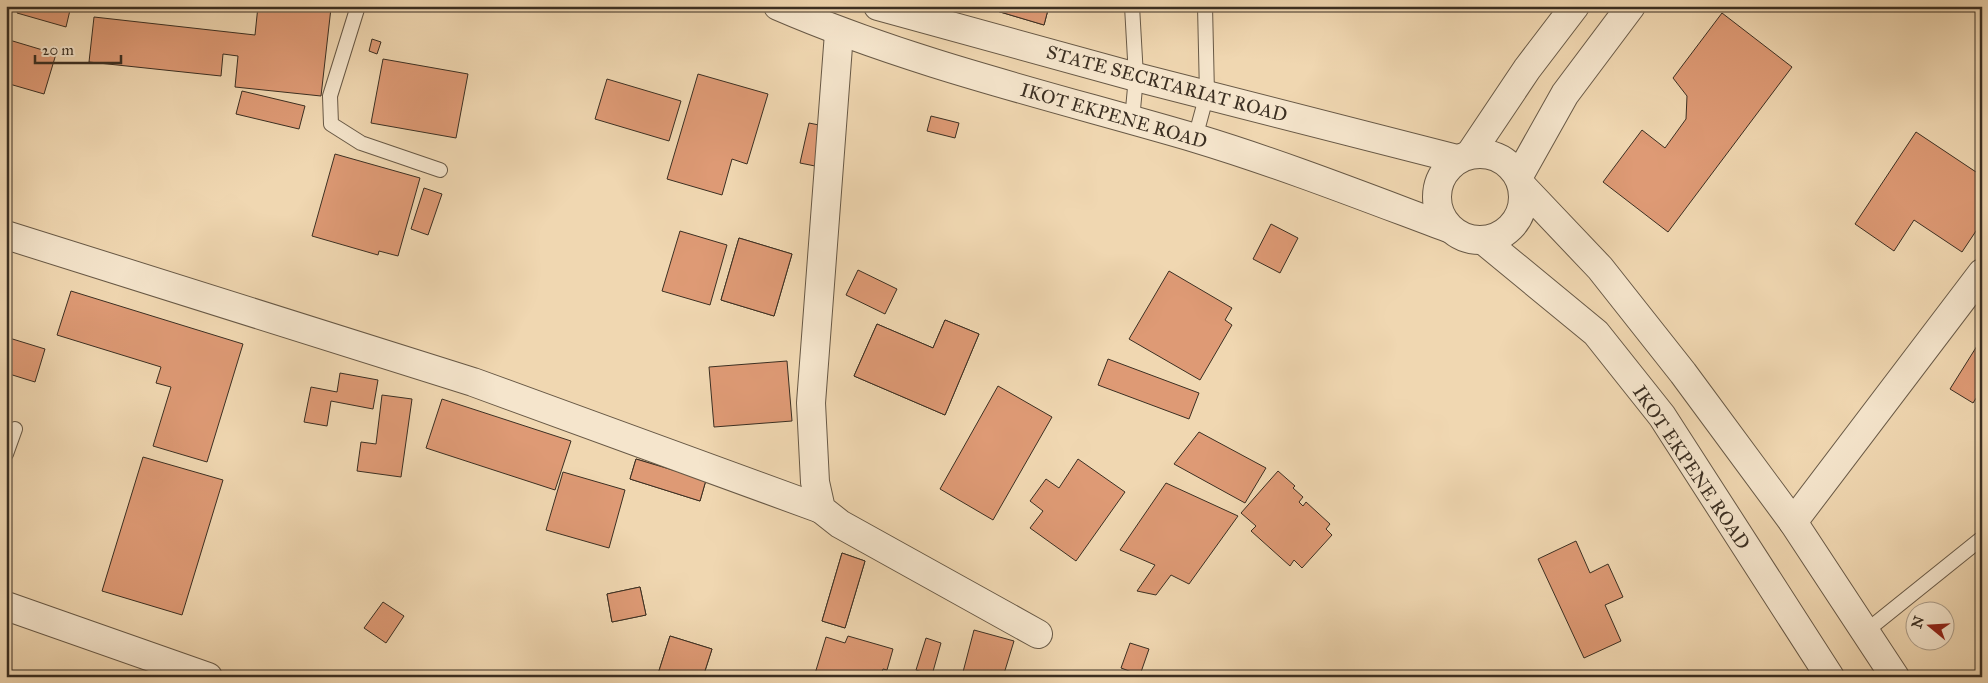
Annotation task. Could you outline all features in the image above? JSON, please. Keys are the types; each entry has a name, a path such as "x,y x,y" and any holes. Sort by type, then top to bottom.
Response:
{"street":[{"name":"IKOT EKPENE ROAD","path":"778,6 839,33 1009,86 1195,138 1252,156 1448,228"},
{"name":"STATE SECRTARIAT ROAD","path":"878,6 1136,77 1463,156"},
{"path":"1575,6 1463,156 1445,170 1438,184 1436,200 1440,215 1448,228 1465,238 1483,240 1501,235 1515,223 1523,206 1521,182 1565,94 1631,6"},
{"path":"821,509 815,482 811,404 839,33"},
{"path":"1463,156 1489,153 1506,161 1521,182 1600,268 1683,373 1793,522 1895,677"},
{"path":"6,235 473,382 821,509 840,524 1038,634"},
{"name":"IKOT EKPENE ROAD","path":"1483,240 1596,334 1662,416 1830,677"},
{"path":"1793,522 1982,273"},
{"path":"6,606 208,677"}],"lane":[{"path":"358,6 330,96 331,124 361,143 440,170"},
{"path":"1132,6 1136,77 1132,120"},
{"path":"1195,138 1207,94 1205,6"},
{"path":"6,454 15,429"},
{"path":"1865,632 1982,538"}],"building":[{"path":"19,6 71,6 66,27 17,13"},
{"path":"258,6 331,8 321,96 235,87 238,56 223,54 221,76 89,62 94,17 255,35"},
{"path":"980,6 1049,6 1044,25"},
{"path":"980,6 1049,6 1044,25"},
{"path":"1722,13 1792,67 1668,232 1603,182 1642,130 1665,148 1686,119 1687,96 1673,78"},
{"path":"6,39 56,54 44,94 6,83"},
{"path":"372,39 381,42 377,54 369,51"},
{"path":"383,59 468,74 456,138 371,123"},
{"path":"698,74 768,94 747,164 732,159 722,195 667,179"},
{"path":"607,79 681,101 669,141 595,119"},
{"path":"242,91 305,106 299,129 236,114"},
{"path":"931,116 959,123 955,138 927,131"},
{"path":"809,123 824,126 815,166 800,163"},
{"path":"1916,132 1982,176 1982,222 1962,252 1914,220 1894,251 1855,224"},
{"path":"335,154 420,178 398,256 379,251 378,255 312,236"},
{"path":"424,188 442,194 428,235 411,229"},
{"path":"1271,224 1298,238 1280,273 1253,259"},
{"path":"680,231 727,245 710,305 662,291"},
{"path":"739,238 792,254 774,316 721,300"},
{"path":"739,238 792,254 774,316 721,300"},
{"path":"858,270 897,289 885,314 846,295"},
{"path":"1169,271 1232,308 1225,320 1232,325 1200,380 1129,339"},
{"path":"71,291 243,344 207,462 153,446 171,387 156,383 161,367 57,335"},
{"path":"945,320 979,334 945,415 854,376 877,324 933,348"},
{"path":"945,320 979,334 945,415 854,376 877,324 933,348"},
{"path":"6,337 45,349 35,382 6,373"},
{"path":"1982,338 1982,389 1973,403 1950,389"},
{"path":"1108,359 1199,393 1189,419 1098,385"},
{"path":"787,361 792,421 714,427 709,367"},
{"path":"340,373 378,380 373,409 331,401 327,426 304,422 311,387 337,392"},
{"path":"998,386 1052,417 993,520 940,489"},
{"path":"382,395 412,399 401,477 357,471 361,442 376,444"},
{"path":"442,399 571,441 555,490 426,448"},
{"path":"1199,432 1266,468 1245,503 1174,464"},
{"path":"143,457 223,480 182,615 102,591"},
{"path":"636,459 706,480 700,501 630,479"},
{"path":"636,459 706,480 700,501 630,479"},
{"path":"1078,459 1125,492 1076,561 1030,528 1043,511 1030,501 1046,479 1059,488"},
{"path":"1278,471 1295,486 1293,488 1303,497 1299,502 1303,506 1306,502 1330,524 1326,529 1332,535 1302,568 1294,560 1290,566 1251,531 1256,526 1241,513"},
{"path":"563,472 625,490 609,548 546,530"},
{"path":"1166,483 1238,516 1189,584 1171,575 1156,595 1137,591 1155,565 1120,550"},
{"path":"1576,541 1590,573 1608,564 1623,597 1605,605 1621,641 1584,658 1538,559"},
{"path":"842,553 865,561 845,628 822,621"},
{"path":"842,553 865,561 845,628 822,621"},
{"path":"640,587 646,615 612,622 607,594"},
{"path":"640,587 646,615 612,622 607,594"},
{"path":"383,602 404,616 386,643 364,628"},
{"path":"974,630 1014,641 1003,677 980,677 963,672"},
{"path":"670,636 712,649 703,677 657,677"},
{"path":"670,636 712,649 703,677 657,677"},
{"path":"848,636 893,649 887,670 883,669 880,677 814,677 826,637 845,643"},
{"path":"926,638 941,643 932,675 916,670"},
{"path":"1130,643 1149,649 1140,675 1121,668"}]}
